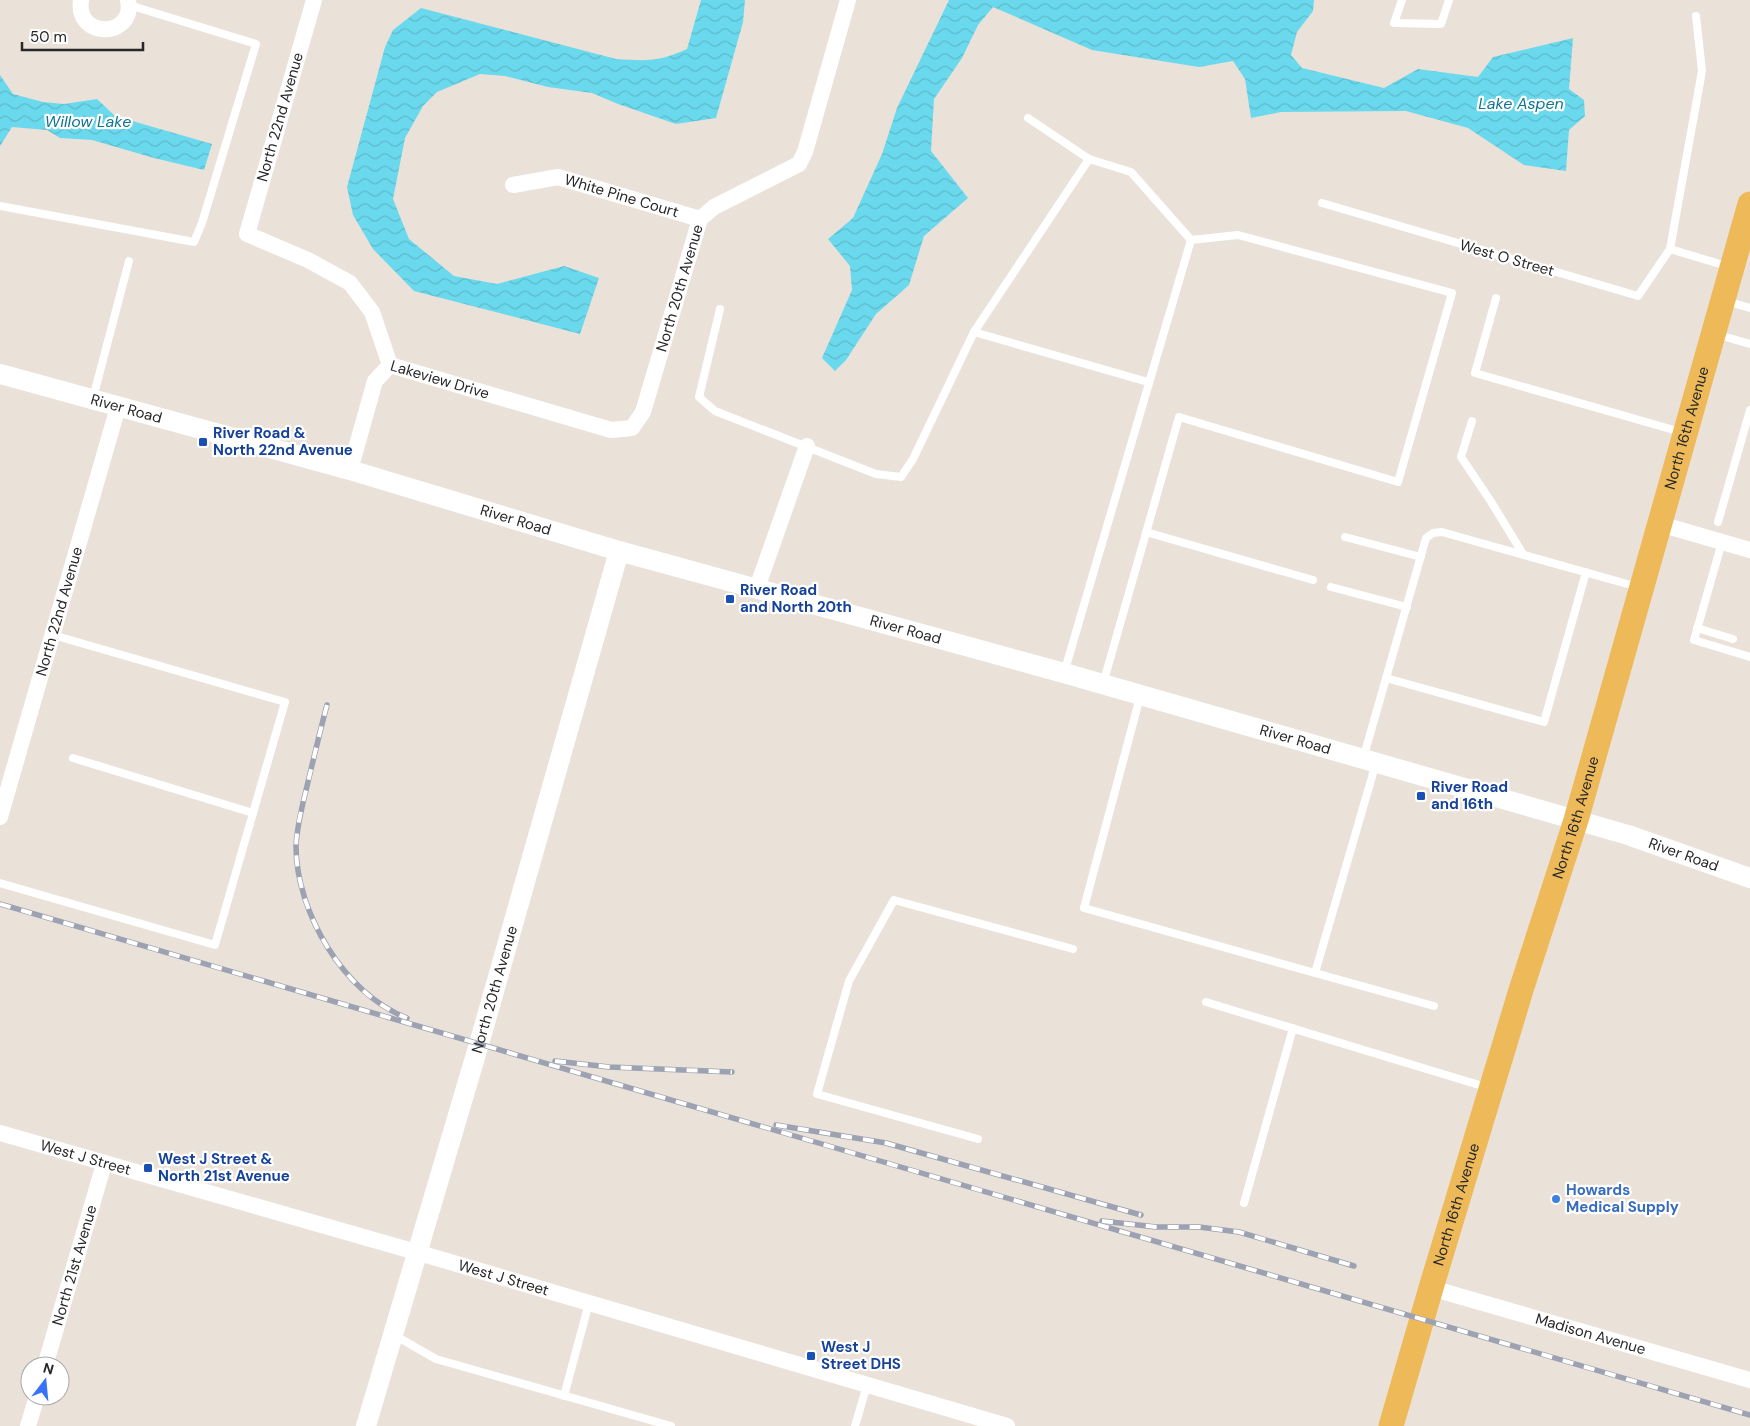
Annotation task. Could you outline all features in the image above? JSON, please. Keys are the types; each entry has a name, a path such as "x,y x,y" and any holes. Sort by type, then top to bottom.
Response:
{"main road":[{"name":"North 16th Avenue","path":"1391,1426 1491,1088 1576,820 1750,204"}],"street":[{"path":"81,0 80,9 88,24 103,30 111,30 124,20 128,13 128,2"},
{"name":"North 22nd Avenue","path":"247,234 314,0"},
{"name":"North 20th Avenue","path":"632,428 643,412 700,219 714,207 799,164 805,152 848,0"},
{"name":"White Pine Court","path":"513,185 558,177 700,219"},
{"name":"Lakeview Drive","path":"247,234 308,260 350,283 372,312 390,365 611,430 632,428"},
{"path":"350,470 375,381 390,365"},
{"name":"River Road","path":"0,374 350,470 619,551 1064,673 1576,820 1628,835 1750,878"},
{"name":"North 22nd Avenue","path":"0,817 118,407"},
{"path":"757,588 807,446"},
{"path":"1660,524 1750,550"},
{"name":"North 20th Avenue","path":"366,1426 481,1035 619,551"},
{"name":"West J Street","path":"0,1133 416,1252 1007,1426"},
{"name":"North 21st Avenue","path":"48,1356 104,1164"},
{"name":"Madison Avenue","path":"1431,1288 1750,1380"},
{"path":"28,1426 34,1406"}],"lane":[{"path":"1402,0 1394,23 1441,24 1449,0"},
{"path":"0,206 194,242 202,223 256,44 128,2"},
{"path":"1696,16 1702,71 1670,249 1732,267"},
{"path":"1028,118 1089,159 1131,172 1191,240"},
{"path":"720,308 699,397 715,411 876,474 901,477 913,459 974,332 1089,159"},
{"name":"West O Street","path":"1322,203 1638,296 1670,249"},
{"path":"1102,684 1179,417 1398,482 1452,293 1238,236 1191,240"},
{"path":"1064,673 1191,240"},
{"path":"92,400 129,261"},
{"path":"1496,298 1474,373 1686,434"},
{"path":"1723,300 1750,308"},
{"path":"974,332 1148,382"},
{"path":"1714,334 1750,344"},
{"path":"1718,522 1750,410"},
{"path":"1472,421 1461,457 1523,554"},
{"path":"1146,532 1313,580"},
{"path":"1315,973 1370,761 1386,678 1426,538 1433,533 1442,532 1642,588"},
{"path":"1345,537 1421,557"},
{"path":"1722,542 1694,640 1750,657"},
{"path":"1386,678 1544,722 1586,572"},
{"path":"1331,587 1406,607"},
{"path":"1697,628 1733,639"},
{"path":"0,883 214,945 285,702 53,635"},
{"path":"1140,695 1084,908 1434,1006"},
{"path":"72,758 253,813"},
{"path":"978,1139 817,1094 849,981 894,900 1073,949"},
{"path":"1206,1002 1491,1088"},
{"path":"1244,1203 1293,1028"},
{"path":"564,1396 589,1303"},
{"path":"393,1334 436,1359 671,1426"},
{"path":"855,1426 867,1385"}],"water":[{"path":"701,0 745,0 743,22 716,118 676,124 592,93 548,87 505,76 480,74 437,92 423,106 405,138 393,199 409,239 454,276 497,284 564,266 599,278 580,334 414,291 373,249 353,215 347,187 385,47 393,30 421,8 616,59 644,60 668,56 687,49"},
{"name":"Lake Aspen","path":"949,0 1314,0 1313,11 1297,32 1291,55 1302,68 1384,88 1418,69 1478,77 1493,57 1573,38 1569,89 1584,100 1585,116 1569,130 1566,171 1524,165 1468,128 1406,111 1281,112 1251,118 1245,79 1233,61 1199,67 1092,50 993,7 978,25 962,58 934,99 931,151 968,198 924,236 909,285 876,314 846,360 835,371 822,358 852,290 850,266 828,239 853,218 882,154 897,108"},
{"name":"Willow Lake","path":"0,75 13,94 43,102 64,104 97,99 115,116 212,144 204,170 92,140 60,138 47,130 12,127 0,146"}],"railway":[{"path":"327,705 302,806 296,846 298,871 304,897 328,948 344,970 363,990 384,1006 407,1018"},
{"path":"0,904 1750,1415"},
{"path":"555,1061 609,1067 732,1072"},
{"path":"776,1125 886,1143 1141,1215"},
{"path":"1102,1221 1156,1227 1199,1227 1239,1232 1354,1266"}],"place":[{"name":"River Road & North 22nd Avenue","path":"203,442"},
{"name":"River Road and North 20th","path":"730,599"},
{"name":"River Road and 16th","path":"1421,796"},
{"name":"West J Street & North 21st Avenue","path":"148,1168"},
{"name":"Howards Medical Supply","path":"1556,1199"},
{"name":"West J Street DHS","path":"811,1356"}]}
